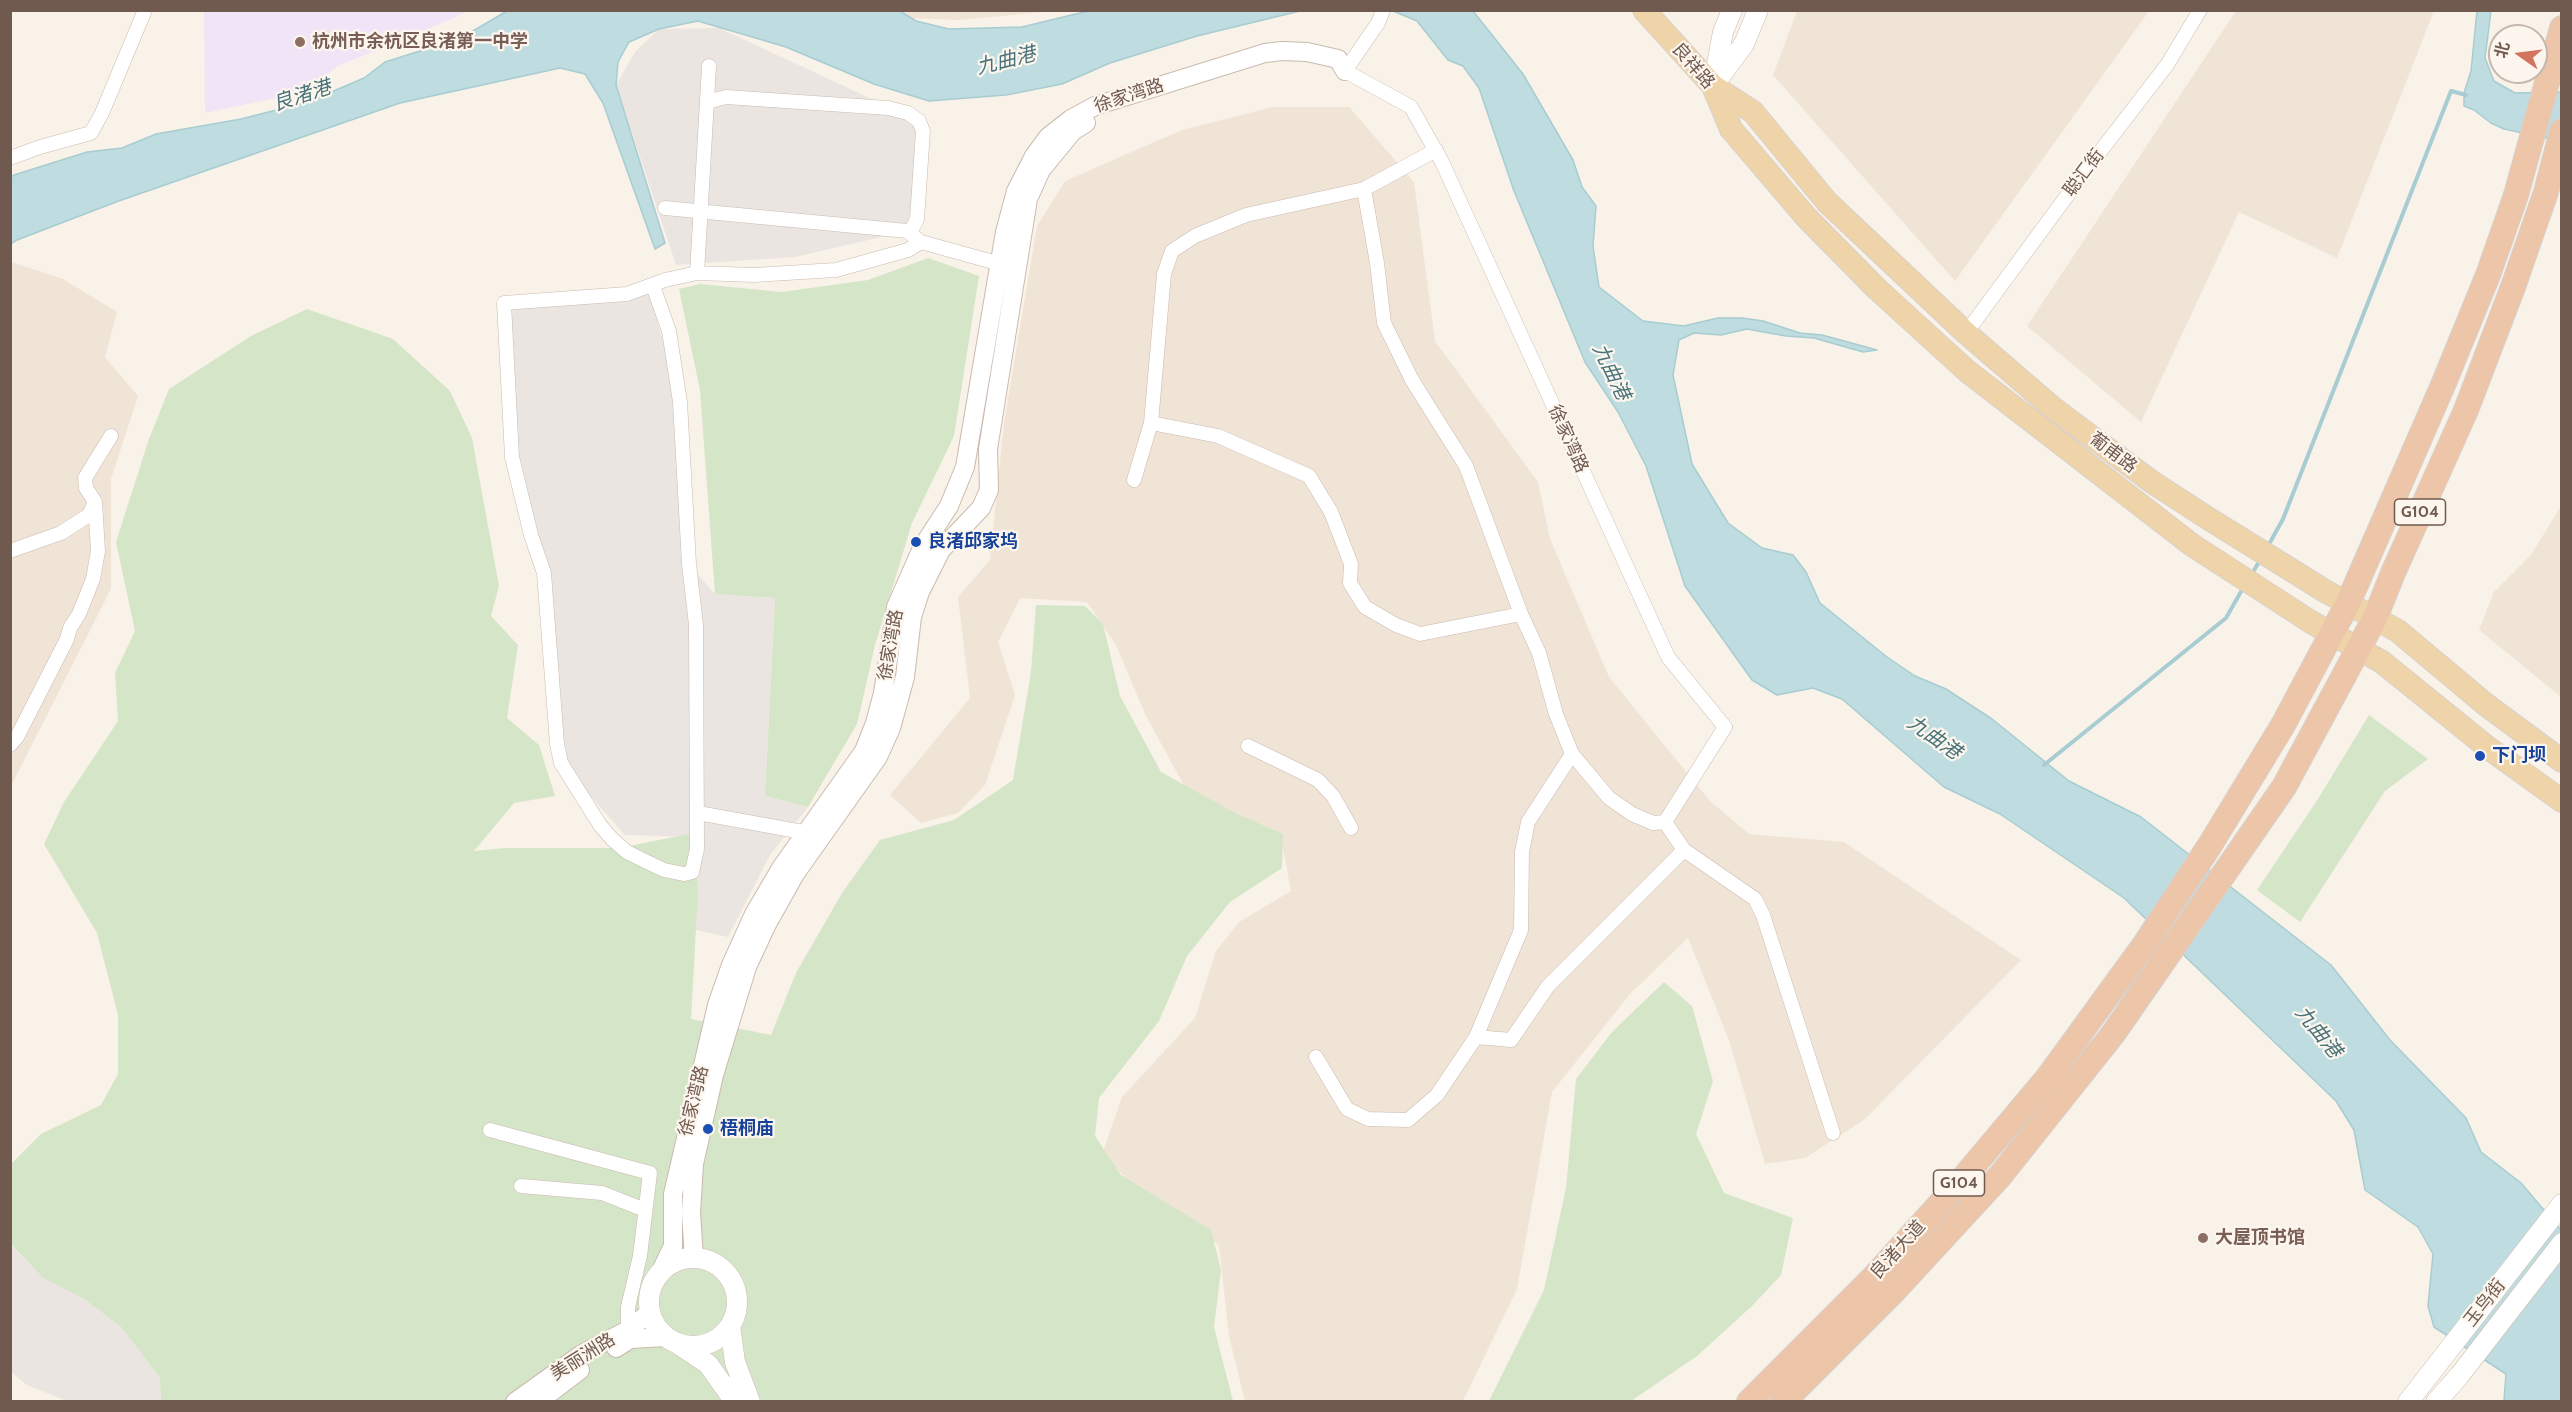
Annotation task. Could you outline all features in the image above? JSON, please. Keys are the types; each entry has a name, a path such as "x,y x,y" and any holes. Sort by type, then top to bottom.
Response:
{"highway":[{"name":"G104","path":"2332,634 2348,603 2443,385 2488,275 2516,195 2562,28"},
{"name":"G104","path":"2359,650 2466,410 2546,192 2560,137"},
{"name":"良渚大道","path":"1749,1401 1874,1277 1960,1182 2049,1076 2145,944 2210,845 2283,725 2332,634"},
{"name":"良渚大道","path":"1783,1401 1894,1291 2000,1176 2113,1034 2284,787 2359,650"}],"main road":[{"name":"良祥路","path":"1644,10 1713,86 1731,129"},
{"path":"1713,86 1723,32 1732,10"},
{"path":"1713,86 1744,44 1758,10"},
{"name":"葡甫路","path":"1713,86 1753,112 1827,201 1966,333 2053,408 2152,482 2206,517 2398,631 2485,704 2562,761"},
{"name":"葡甫路","path":"1731,129 1806,217 1877,290 1967,370 2192,545 2287,607 2382,662 2487,747 2562,801"},
{"name":"玉鸟街","path":"2408,1401 2562,1204"},
{"name":"玉鸟街","path":"2436,1401 2459,1376 2562,1243"},
{"path":"672,1340 693,1346 707,1344 720,1337 730,1326 737,1301 734,1287 719,1266 707,1260 694,1258 675,1262 660,1273 652,1285 649,1298 650,1312 656,1326 672,1340 708,1364 735,1401"},
{"path":"730,1326 735,1362 750,1401"}],"street":[{"path":"10,158 91,133 102,113 145,10"},
{"name":"聪汇街","path":"1966,333 2167,65 2200,10"},
{"path":"1345,71 1381,17"},
{"name":"徐家湾路","path":"694,1258 691,1213 694,1164 714,1075 747,967 814,834 864,751 875,723 883,693 896,607 923,546 950,506 965,467 1008,266 1028,199 1041,170 1073,131 1100,115 1142,99 1253,66 1303,62 1345,71 1412,107 1436,150 1668,657 1725,727 1665,822"},
{"path":"698,273 709,66"},
{"path":"653,286 669,331 680,402 689,564 696,625 697,849 692,872 684,874 664,870 627,852 612,839 600,825 561,763 557,744 544,573 531,535 512,457 504,303 627,294 665,280 698,273 754,275 836,270 908,250 916,238 924,131 919,121 908,113 888,108 726,97 707,102"},
{"path":"1134,480 1151,423 1164,274 1172,251 1196,236 1246,215 1364,189 1436,150"},
{"path":"1364,189 1377,263 1384,323 1412,380 1466,466 1521,614 1539,653 1556,714 1572,754 1609,798 1632,814 1653,823 1665,822 1684,850 1755,899 1763,915 1833,1132"},
{"path":"665,208 916,238 1008,266"},
{"name":"徐家湾路","path":"660,1273 673,1246 673,1194 717,1005 731,965 754,914 781,868 814,834 878,758 891,728 905,677 912,617 920,592 941,550 981,508 989,490 988,449 1008,266"},
{"path":"1151,423 1218,436 1310,476 1331,512 1351,564 1350,583 1365,607 1396,625 1420,634 1521,614"},
{"path":"10,745 17,737 67,639 93,579 98,551 95,502 86,488 85,478 111,436"},
{"path":"10,551 61,533 89,515 95,502"},
{"path":"1248,746 1318,780 1333,796 1351,828"},
{"path":"1316,1057 1347,1109 1368,1119 1408,1120 1437,1095 1476,1037 1521,930 1522,852 1528,822 1572,754"},
{"path":"698,813 814,834"},
{"path":"1476,1037 1511,1040 1548,986 1684,850"},
{"path":"490,1130 650,1173 640,1256 628,1307 628,1330"},
{"path":"521,1186 602,1193 645,1210"},
{"name":"美丽洲路","path":"515,1401 582,1354 628,1330 650,1312"},
{"name":"美丽洲路","path":"538,1401 580,1369 630,1339 672,1340"}],"shaded area":[{"name":"杭州市余杭区良渚第一中学","path":"204,10 467,11 338,66 312,87 290,95 205,113"},
{"path":"1797,10 2149,11 1955,281 1773,75"},
{"path":"880,11 1053,11 960,20 881,17"},
{"path":"2236,11 2434,11 2337,258 2239,212 2141,422 2027,326"},
{"path":"719,28 919,121 923,131 907,231 795,257 676,265 616,85 635,52 659,29"},
{"path":"1273,107 1349,107 1414,182 1435,341 1538,482 1550,539 1609,677 1709,800 1749,834 1844,842 2021,960 1864,1120 1805,1158 1765,1164 1729,1040 1688,938 1630,994 1552,1092 1517,1289 1463,1401 1245,1401 1229,1336 1219,1245 1149,1201 1102,1154 1122,1097 1195,1018 1216,951 1239,922 1291,891 1281,838 1193,802 1145,714 1116,645 1087,602 1020,598 998,642 1015,695 985,785 958,813 921,823 890,795 970,698 958,597 990,560 1004,423 1037,226 1065,181 1182,130"},
{"path":"11,262 63,279 117,312 105,357 138,396 111,479 111,589 12,784"},
{"path":"648,288 680,402 689,564 715,594 775,598 765,796 808,807 770,855 728,937 696,930 697,837 625,835 561,763 544,573 512,457 504,303"},
{"path":"2561,506 2561,697 2479,630 2494,592 2531,555"},
{"path":"10,1244 43,1278 84,1299 121,1327 160,1378 161,1401 67,1401 27,1385 11,1372"}],"green space":[{"path":"928,258 979,276 954,436 912,523 875,645 857,724 808,807 765,796 775,598 715,594 700,390 679,289 700,284 782,292 868,280"},
{"path":"307,309 393,339 450,391 472,438 499,586 491,616 518,645 507,718 539,745 555,796 514,803 474,851 505,848 619,848 694,833 698,892 691,1019 771,1035 796,973 842,893 880,840 954,820 1013,780 1031,672 1036,605 1085,606 1103,624 1120,696 1161,772 1237,814 1283,834 1282,868 1230,902 1187,956 1159,1021 1099,1098 1095,1136 1121,1175 1211,1230 1221,1270 1214,1327 1233,1401 161,1401 160,1378 121,1327 84,1299 43,1278 11,1244 11,1164 41,1134 101,1105 118,1074 118,1015 97,933 44,844 64,802 118,721 115,673 135,631 116,542 149,439 169,389 251,336"},
{"path":"2369,715 2428,759 2385,791 2300,922 2257,890 2318,799"},
{"path":"1664,982 1692,1006 1713,1081 1696,1134 1724,1193 1793,1218 1781,1275 1752,1306 1697,1356 1631,1401 1489,1401 1544,1290 1566,1188 1576,1079 1612,1032"}],"water":[{"name":"九曲港","path":"898,10 916,21 949,29 1022,27 1088,11 1300,11 1197,36 1110,63 1062,84 1006,95 929,101 874,84 786,47 698,21 659,29 629,42 618,62 616,85 665,243 655,249 603,103 585,74 560,68 400,103 116,202 11,244 11,177 14,175 87,152 122,148 156,134 241,119 308,102 364,78 385,62 461,38 507,11"},
{"name":"九曲港","path":"1393,11 1473,11 1523,74 1573,160 1582,187 1596,206 1593,246 1599,287 1643,321 1684,326 1718,318 1742,318 1763,321 1800,333 1822,335 1877,350 1863,352 1814,338 1747,329 1721,335 1694,333 1679,340 1673,375 1692,464 1728,523 1762,548 1793,555 1806,572 1820,603 1887,657 1915,676 1946,689 1992,719 2069,781 2141,817 2331,965 2390,1040 2466,1118 2481,1152 2521,1183 2561,1230 2561,1401 2504,1401 2506,1374 2434,1327 2428,1306 2433,1254 2418,1227 2365,1190 2354,1130 2336,1101 2124,898 2000,814 1944,787 1842,699 1813,688 1777,695 1752,680 1685,586 1646,466 1618,412 1585,362 1514,191 1479,88 1463,66 1448,60 1417,21"},
{"path":"2477,11 2491,11 2485,58 2488,66 2488,84 2499,84 2515,93 2561,92 2561,141 2504,129 2464,106 2464,93 2471,71"}],"waterway":[{"path":"2268,546 2283,519 2451,91 2466,95"},
{"path":"2252,574 2260,560"},
{"path":"2044,765 2226,618 2243,588"}],"place":[{"name":"杭州市余杭区良渚第一中学","path":"300,42"},
{"name":"良渚邱家坞","path":"916,542"},
{"name":"下门坝","path":"2480,756"},
{"name":"梧桐庙","path":"708,1129"},
{"name":"大屋顶书馆","path":"2203,1238"}],"water label":[{"name":"良渚港","path":"302,96"}]}
